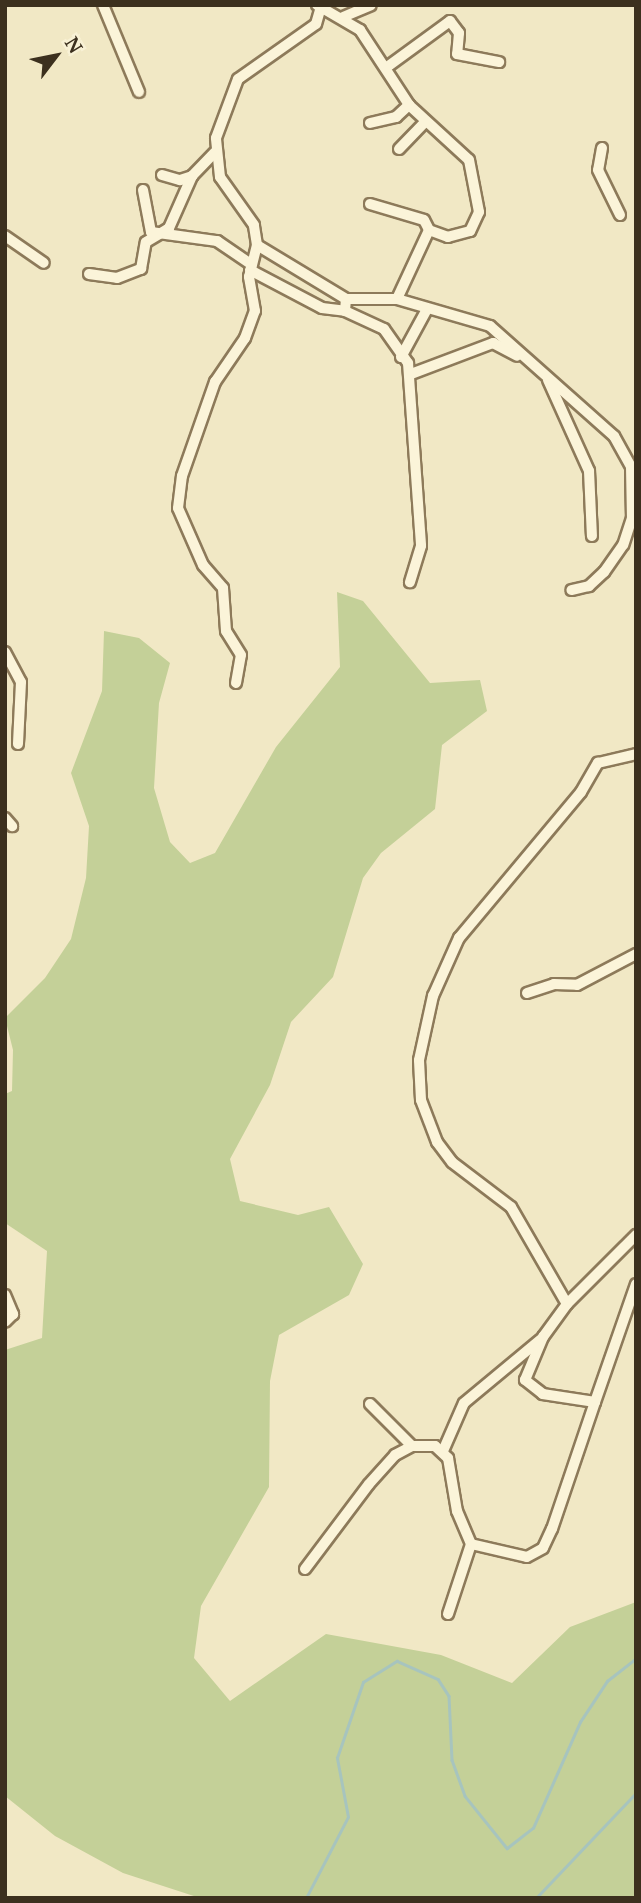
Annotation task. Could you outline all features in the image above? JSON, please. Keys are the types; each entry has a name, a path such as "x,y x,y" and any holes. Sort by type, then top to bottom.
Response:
{"street":[{"path":"103,5 138,92"},
{"path":"343,17 371,5"},
{"path":"236,683 241,655 226,631 227,602 199,556 178,498 215,382 253,318 251,268 257,245 254,225 220,177 215,152 220,116 239,79 316,24 319,8 343,17 360,30 387,67 409,105 425,122 463,149 479,212 470,231 460,237 429,230"},
{"path":"387,67 450,21 459,33 457,54 499,62"},
{"path":"370,123 396,117 409,105"},
{"path":"399,149 425,122"},
{"path":"602,148 600,179 620,215"},
{"path":"89,274 117,278 141,269 146,242 164,231 183,204 192,176 215,152"},
{"path":"162,175 180,180 192,176"},
{"path":"143,190 146,225 151,232 164,231 218,241 251,268 322,308 397,299 426,311 478,321 614,436 631,467 635,487 622,545 589,586 571,590"},
{"path":"370,204 424,220 429,230"},
{"path":"397,299 429,230"},
{"path":"5,236 44,263"},
{"path":"257,245 384,329 411,374 410,435 421,546 410,582"},
{"path":"401,357 426,311"},
{"path":"411,374 496,337"},
{"path":"543,375 589,471 592,536"},
{"path":"5,652 21,682 18,744"},
{"path":"567,1304 511,1207 458,1168 437,1142 421,1100 419,1059 433,996 458,938 581,793 598,763 636,754"},
{"path":"527,993 554,984 577,985 636,954"},
{"path":"595,1402 543,1394 527,1384 524,1374 543,1337 567,1304 636,1234"},
{"path":"543,1337 464,1403 443,1451 463,1532 471,1544 518,1559 543,1548 636,1284"},
{"path":"5,1295 13,1314 5,1322"},
{"path":"370,1404 412,1446 443,1451"},
{"path":"305,1569 369,1484 395,1455 412,1446"},
{"path":"448,1615 471,1544"}],"green space":[{"path":"337,592 363,601 430,683 480,680 487,711 442,745 435,809 381,853 363,878 333,977 291,1022 270,1085 230,1159 240,1201 298,1215 329,1207 363,1264 349,1295 279,1335 270,1381 269,1487 201,1606 194,1658 230,1701 326,1634 441,1655 512,1683 570,1627 636,1602 636,1898 200,1898 123,1873 55,1836 5,1796 5,1350 42,1338 47,1251 5,1223 5,1094 12,1091 13,1050 5,1018 45,978 71,939 86,878 89,826 71,773 102,691 104,631 139,638 170,663 159,703 154,788 170,842 190,863 215,853 276,747 340,667"}],"waterway":[{"path":"306,1898 348,1817 337,1758 363,1682 397,1661 438,1679 449,1696 452,1760 465,1796 507,1848 533,1828 580,1722 607,1681 636,1658"},
{"path":"536,1898 636,1793"}]}
